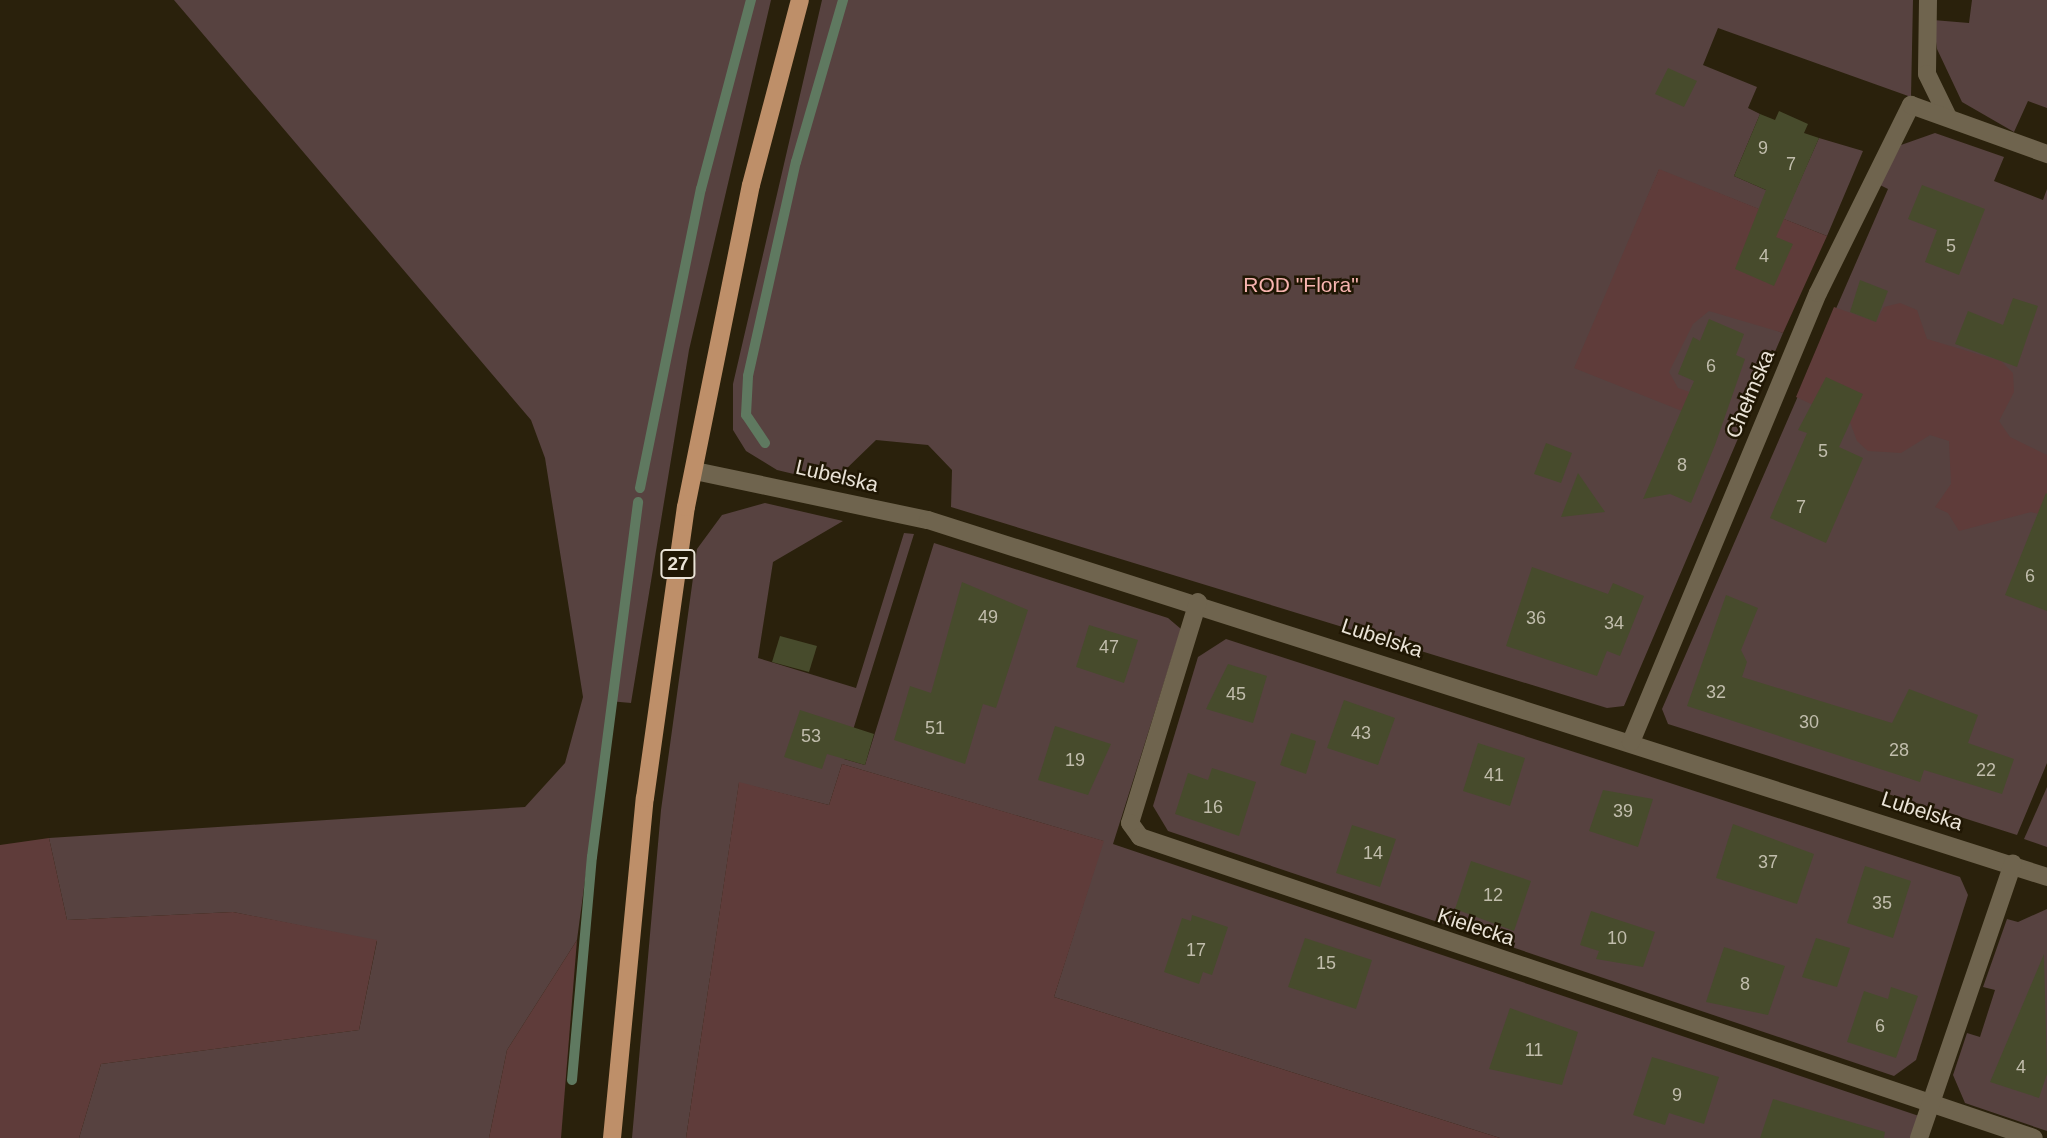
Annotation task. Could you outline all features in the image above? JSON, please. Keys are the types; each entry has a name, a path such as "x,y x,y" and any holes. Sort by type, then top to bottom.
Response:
{"main road":[{"name":"27","path":"611,1138 645,798 695,471 751,185 800,0"}],"street":[{"path":"1928,0 1927,74 1947,115 2047,154"},
{"name":"Chełmska","path":"1631,742 1813,304 1886,149 1911,105 1947,115"},
{"name":"Lubelska","path":"695,471 928,520 1198,602 2047,877"},
{"name":"Kielecka","path":"1198,602 1130,823 1140,837 2034,1138"},
{"path":"1919,1138 2013,864"}],"green space":[{"path":"174,0 771,0 689,350 631,703 609,701 577,940 507,1050 489,1138 79,1138 101,1064 359,1030 377,941 233,912 67,920 49,838 525,807 565,763 583,697 545,458 531,420"},
{"name":"ROD \"Flora\"","path":"822,0 1913,0 1911,97 1718,28 1703,65 1757,87 1748,108 1760,114 1734,176 1791,201 1819,138 1863,151 1827,236 1659,170 1618,268 1783,333 1624,706 1607,708 951,507 952,470 928,445 876,440 842,473 819,480 777,470 746,451 733,430 733,384"},
{"path":"1972,0 2047,0 2047,108 2028,101 2014,132 1962,102 1937,49 1933,20 1969,23"},
{"path":"1935,133 2004,157 1994,181 2043,200 2047,189 2047,763 2017,835 1668,724 1662,709 1888,189 1880,185 1901,145"},
{"path":"765,503 843,521 773,562 758,658 856,688 904,533 914,534 844,759 865,765 934,543 1168,618 1181,629 1113,844 1919,1116 1912,1138 1500,1138 1054,997 1103,841 842,764 829,805 739,783 686,1138 632,1138 661,810 697,549 722,515"},
{"path":"1226,639 1960,877 1968,895 1916,1060 1894,1076 1168,831 1153,806 1198,657"},
{"path":"2047,787 2047,847 2024,839"},
{"path":"2047,909 2047,1131 1965,1103 1953,1075 1967,1033 1980,1037 1995,990 1983,987 2007,919 2018,922"}],"shaded area":[{"path":"1659,169 1827,236 1783,333 1709,311 1693,324 1669,372 1678,388 1690,392 1682,411 1574,368"},
{"path":"1900,303 1917,310 1927,339 2001,361 2013,373 2014,392 1999,421 2010,437 2047,455 2047,516 2031,512 1959,531 1948,513 1935,507 1951,484 1949,441 1930,435 1901,453 1868,451 1857,441 1850,422 1796,397 1834,307 1876,322 1884,307"},
{"path":"842,764 1104,841 1054,997 1500,1138 686,1138 739,782 829,805"},
{"path":"49,838 67,920 233,912 377,940 359,1030 101,1064 79,1138 0,1138 0,845"},
{"path":"577,940 561,1138 489,1138 507,1050"}],"building":[{"path":"1668,68 1697,81 1684,107 1655,94"},
{"path":"1779,111 1808,124 1804,133 1819,138 1776,237 1793,244 1774,286 1735,269 1766,190 1734,176 1760,114 1775,120"},
{"path":"1922,185 1985,209 1959,275 1925,262 1937,230 1908,219"},
{"path":"1860,280 1888,291 1876,322 1850,312"},
{"path":"2013,298 2038,306 2017,367 1955,344 1968,311 2003,325"},
{"path":"1709,319 1744,334 1736,355 1745,359 1715,445 1691,503 1670,494 1643,499 1694,381 1678,374 1693,337 1700,341"},
{"path":"1826,377 1863,394 1839,447 1863,458 1826,543 1770,518 1807,433 1798,430"},
{"path":"1546,443 1572,453 1561,483 1534,474"},
{"path":"1578,473 1605,512 1561,517"},
{"path":"2047,494 2047,611 2005,595"},
{"path":"1532,567 1608,594 1613,583 1644,596 1620,656 1607,651 1597,676 1506,646"},
{"path":"962,582 1028,610 996,708 983,704 965,764 894,740 910,686 931,693"},
{"path":"1726,595 1758,608 1741,650 1747,662 1742,677 1892,723 1909,689 1978,715 1968,743 2014,759 2002,794 1924,770 1920,782 1687,706"},
{"path":"1089,625 1138,640 1124,683 1076,667"},
{"path":"780,636 817,646 809,672 772,662"},
{"path":"1228,664 1267,676 1253,723 1206,709"},
{"path":"1344,700 1395,718 1378,765 1327,748"},
{"path":"800,710 874,734 865,765 827,754 822,769 784,757"},
{"path":"1055,726 1111,744 1088,795 1038,780"},
{"path":"1291,733 1316,741 1306,774 1280,765"},
{"path":"1478,743 1525,758 1510,806 1463,791"},
{"path":"1212,768 1256,782 1239,836 1175,814 1188,773 1208,780"},
{"path":"1603,790 1653,799 1638,847 1589,831"},
{"path":"1733,824 1814,854 1797,904 1716,878"},
{"path":"1352,825 1396,839 1380,887 1336,873"},
{"path":"1471,861 1531,881 1514,931 1455,909"},
{"path":"1865,866 1911,881 1893,938 1847,923"},
{"path":"1591,911 1655,932 1643,967 1596,959 1599,951 1580,945"},
{"path":"1192,915 1228,927 1212,975 1203,972 1199,984 1164,972 1182,918 1191,921"},
{"path":"1305,938 1372,960 1356,1009 1288,987"},
{"path":"1816,938 1850,948 1837,987 1802,977"},
{"path":"1724,947 1785,966 1768,1015 1706,1002"},
{"path":"2044,954 2047,1074 2039,1098 1990,1082"},
{"path":"1891,987 1918,996 1896,1058 1847,1042 1864,991 1888,999"},
{"path":"1510,1008 1578,1032 1562,1085 1489,1069"},
{"path":"1652,1057 1719,1077 1704,1124 1669,1113 1665,1125 1633,1115"},
{"path":"1773,1099 1885,1132 1884,1138 1760,1138"}],"waterway":[{"path":"640,488 701,189 751,0"},
{"path":"765,443 746,415 748,376 796,162 843,0"},
{"path":"572,1080 592,857 638,502"}]}
